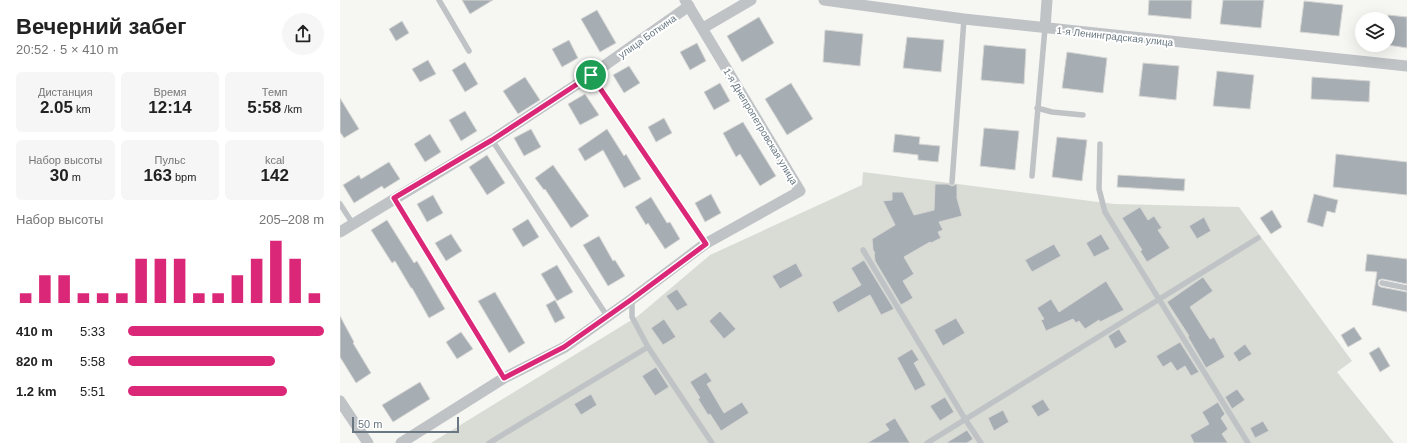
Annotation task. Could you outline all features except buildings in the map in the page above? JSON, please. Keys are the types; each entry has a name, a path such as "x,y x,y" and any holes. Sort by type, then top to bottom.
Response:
{"street":[{"path":"703,28 751,0"},
{"name":"1-я Ленинградская улица","path":"824,0 964,19 1407,66"},
{"path":"1045,28 1047,0"},
{"name":"1-я Днепропетровская улица","path":"401,443 504,378 564,347 706,244 800,191 687,3"},
{"name":"улица Боткина","path":"340,232 492,140 591,75 687,3"},
{"path":"340,401 368,443"}],"lane":[{"path":"439,0 469,51"},
{"path":"952,182 964,19"},
{"path":"1032,176 1045,28"},
{"path":"591,75 706,244"},
{"path":"1037,108 1052,112 1083,115"},
{"path":"492,140 607,316"},
{"path":"1100,144 1099,189 1106,212 1158,299 1248,443"},
{"path":"394,198 504,378"},
{"path":"340,204 353,224"},
{"path":"927,443 1258,238"},
{"path":"862,250 981,443"},
{"path":"1382,283 1407,288"},
{"path":"632,299 632,317 648,347 712,443"},
{"path":"489,443 648,347"}],"shaded area":[{"path":"863,172 1114,204 1239,207 1352,361 1337,372 1394,443 431,443 638,316 710,255 862,185"}],"route":[{"path":"591,75 706,244 564,347 504,378 394,198 492,140 591,75"}]}
